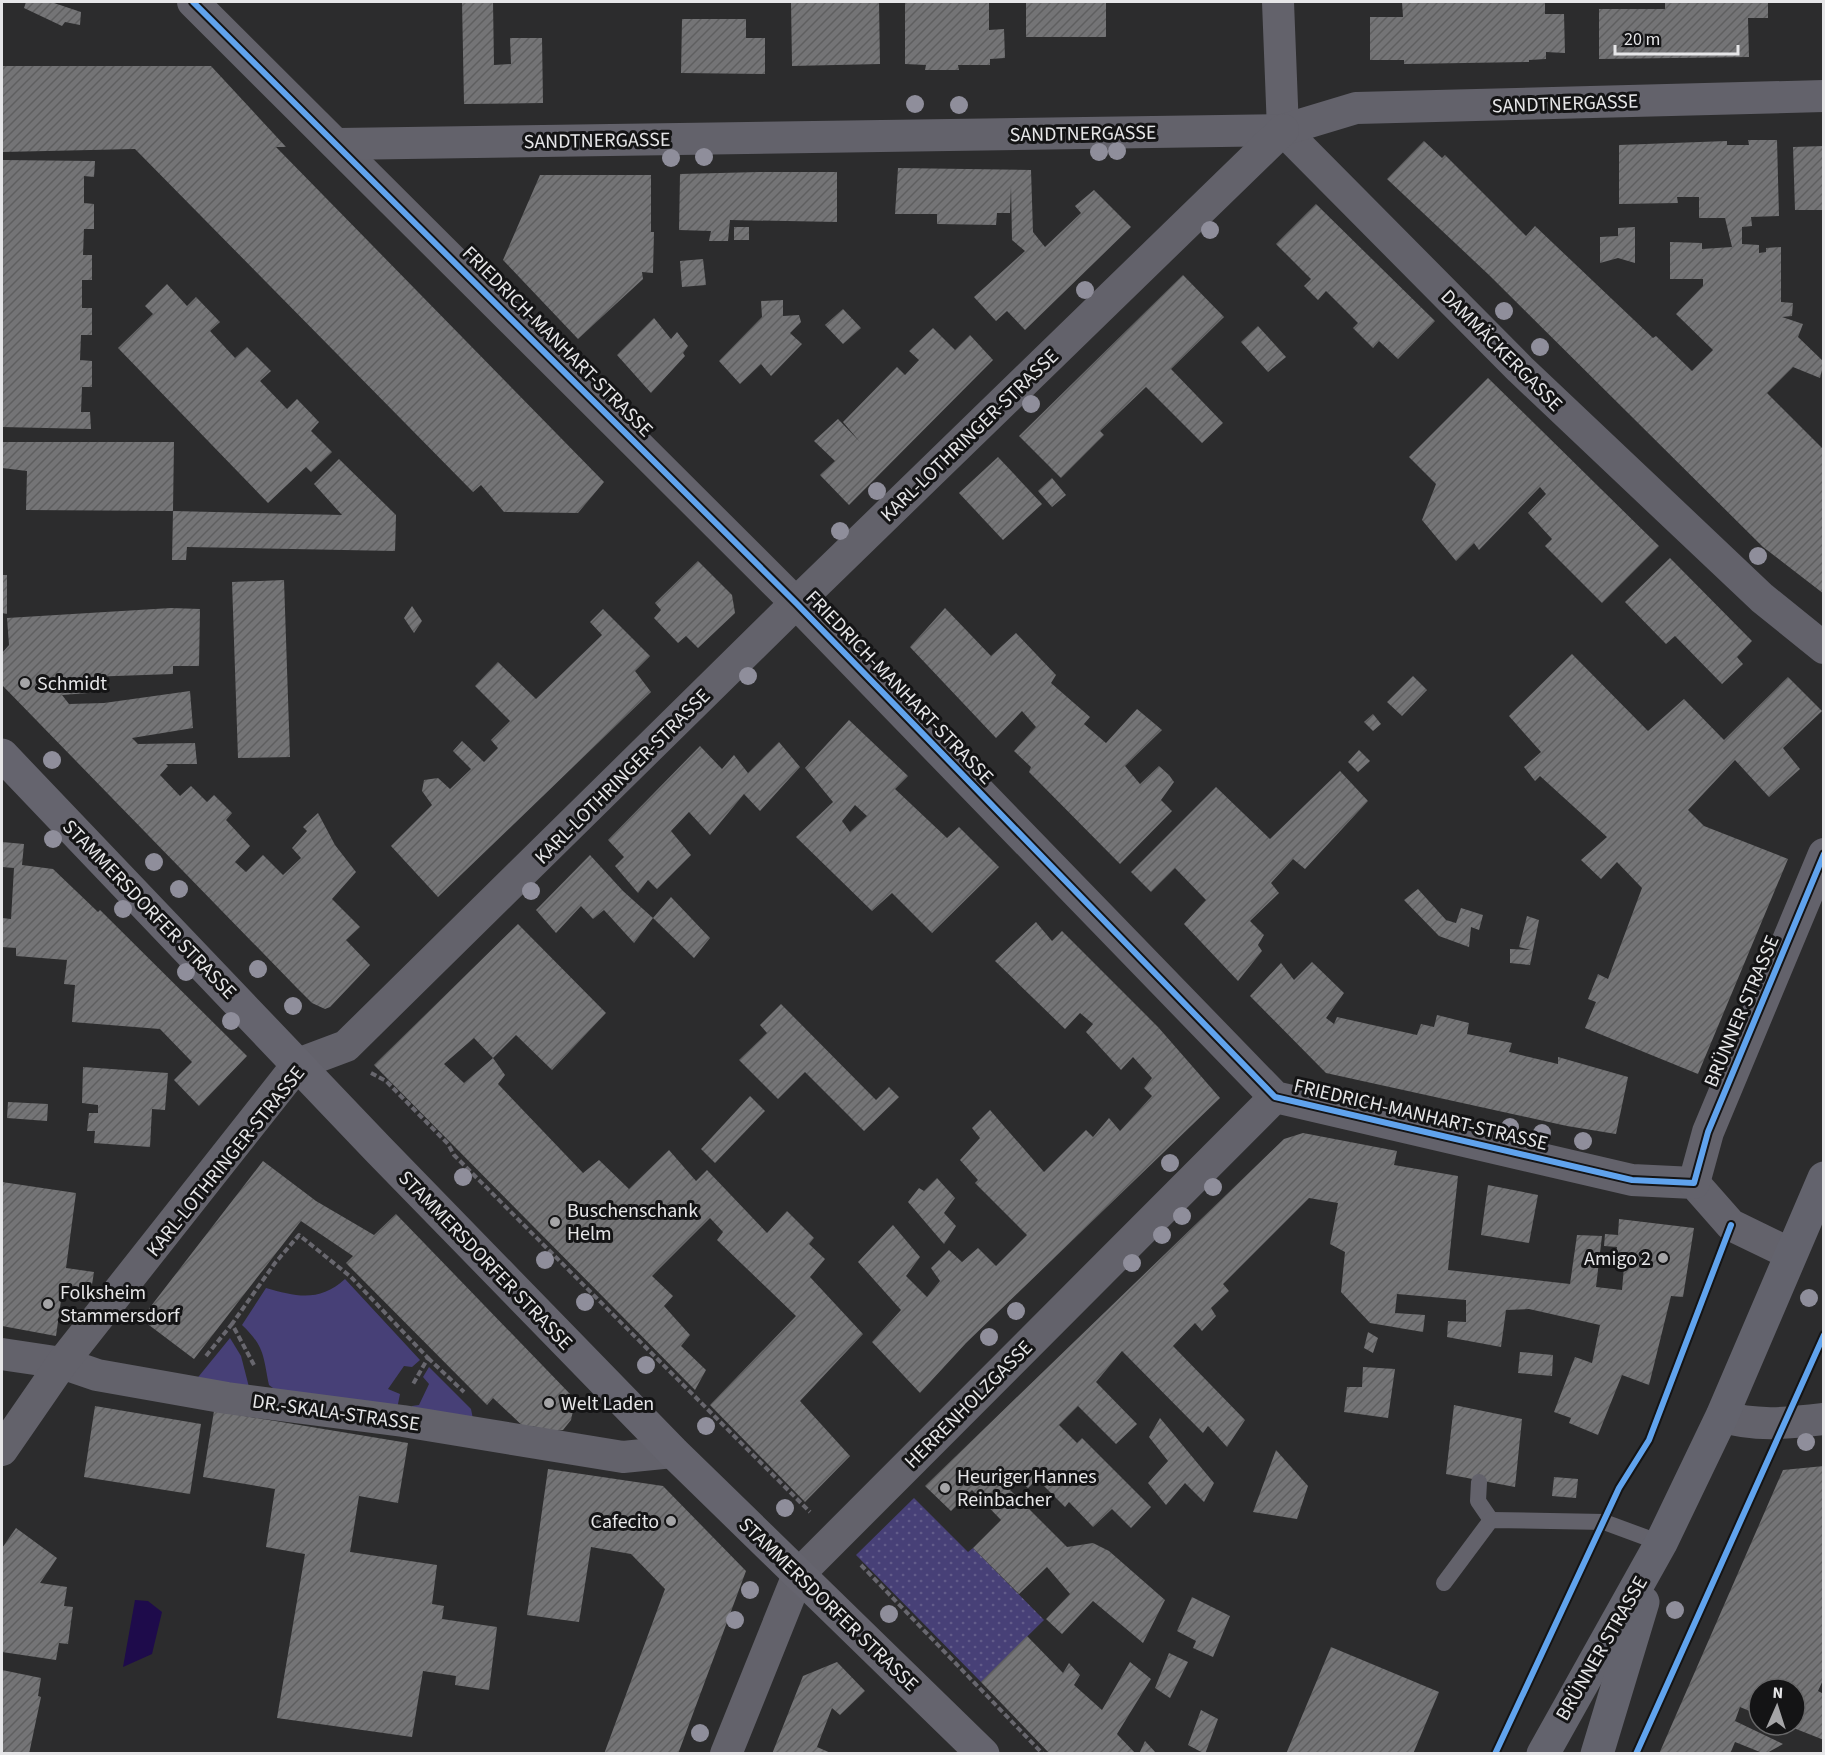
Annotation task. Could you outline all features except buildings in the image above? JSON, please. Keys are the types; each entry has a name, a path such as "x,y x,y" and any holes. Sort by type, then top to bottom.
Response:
{"main road":[{"name":"STAMMERSDORFER STRASSE","path":"2,755 673,1452 798,1575 836,1608 982,1754"},
{"name":"BRÜNNER STRASSE","path":"1543,1754 1661,1543 1722,1416 1824,1178"},
{"name":"BRÜNNER STRASSE","path":"1597,1754 1661,1543"}],"street":[{"name":"FRIEDRICH-MANHART-STRASSE","path":"193,2 796,603 1275,1097 1632,1180 1694,1183"},
{"path":"1278,2 1283,130"},
{"name":"SANDTNERGASSE","path":"338,144 1283,130 1356,108 1824,96"},
{"name":"KARL-LOTHRINGER-STRASSE","path":"2,1450 62,1363 298,1064 346,1046 796,603 1283,130"},
{"name":"DAMMÄCKERGASSE","path":"1283,130 1520,369 1762,598 1824,648"},
{"name":"BRÜNNER STRASSE","path":"1694,1183 1708,1132 1824,854"},
{"name":"HERRENHOLZGASSE","path":"726,1754 798,1575 1275,1097"},
{"path":"1694,1183 1731,1225 1791,1254"},
{"name":"DR.-SKALA-STRASSE","path":"2,1354 62,1363 97,1374 227,1398 403,1421 623,1456 673,1452"},
{"path":"1722,1416 1738,1422 1784,1424 1824,1419"}],"lane":[{"path":"1479,1482 1478,1501 1491,1520"},
{"path":"1491,1520 1604,1522 1661,1543"},
{"path":"1444,1583 1491,1520"}],"path":[{"path":"346,1046 376,1077 386,1081 448,1144 454,1155 835,1538 1043,1754"},
{"path":"262,1401 256,1370 232,1324 299,1235 351,1277 428,1358 414,1379 403,1421"}],"shaded area":[{"path":"345,1279 420,1360 412,1367 404,1366 388,1389 400,1394 397,1409 277,1391 269,1385 259,1346 242,1325 266,1288 308,1296 326,1291"},
{"path":"230,1338 241,1356 250,1391 195,1381"},
{"path":"429,1367 471,1409 473,1419 409,1413 412,1406 419,1405 429,1384 423,1377"},
{"path":"914,1498 968,1552 973,1548 1044,1620 981,1682 856,1555"},
{"path":"135,1600 148,1601 162,1612 152,1654 123,1667"}],"cycle path":[{"path":"193,2 796,603 1275,1097 1632,1180 1694,1183 1708,1132 1824,854"},
{"path":"1495,1754 1619,1488 1649,1440 1731,1225"},
{"path":"1636,1754 1824,1335"}],"place":[{"name":"Schmidt","path":"25,683"},
{"name":"Buschenschank Helm","path":"555,1222"},
{"name":"Amigo 2","path":"1663,1258"},
{"name":"Folksheim Stammersdorf","path":"48,1304"},
{"name":"Welt Laden","path":"549,1403"},
{"name":"Heuriger Hannes Reinbacher","path":"945,1488"},
{"name":"Cafecito","path":"671,1521"}]}
